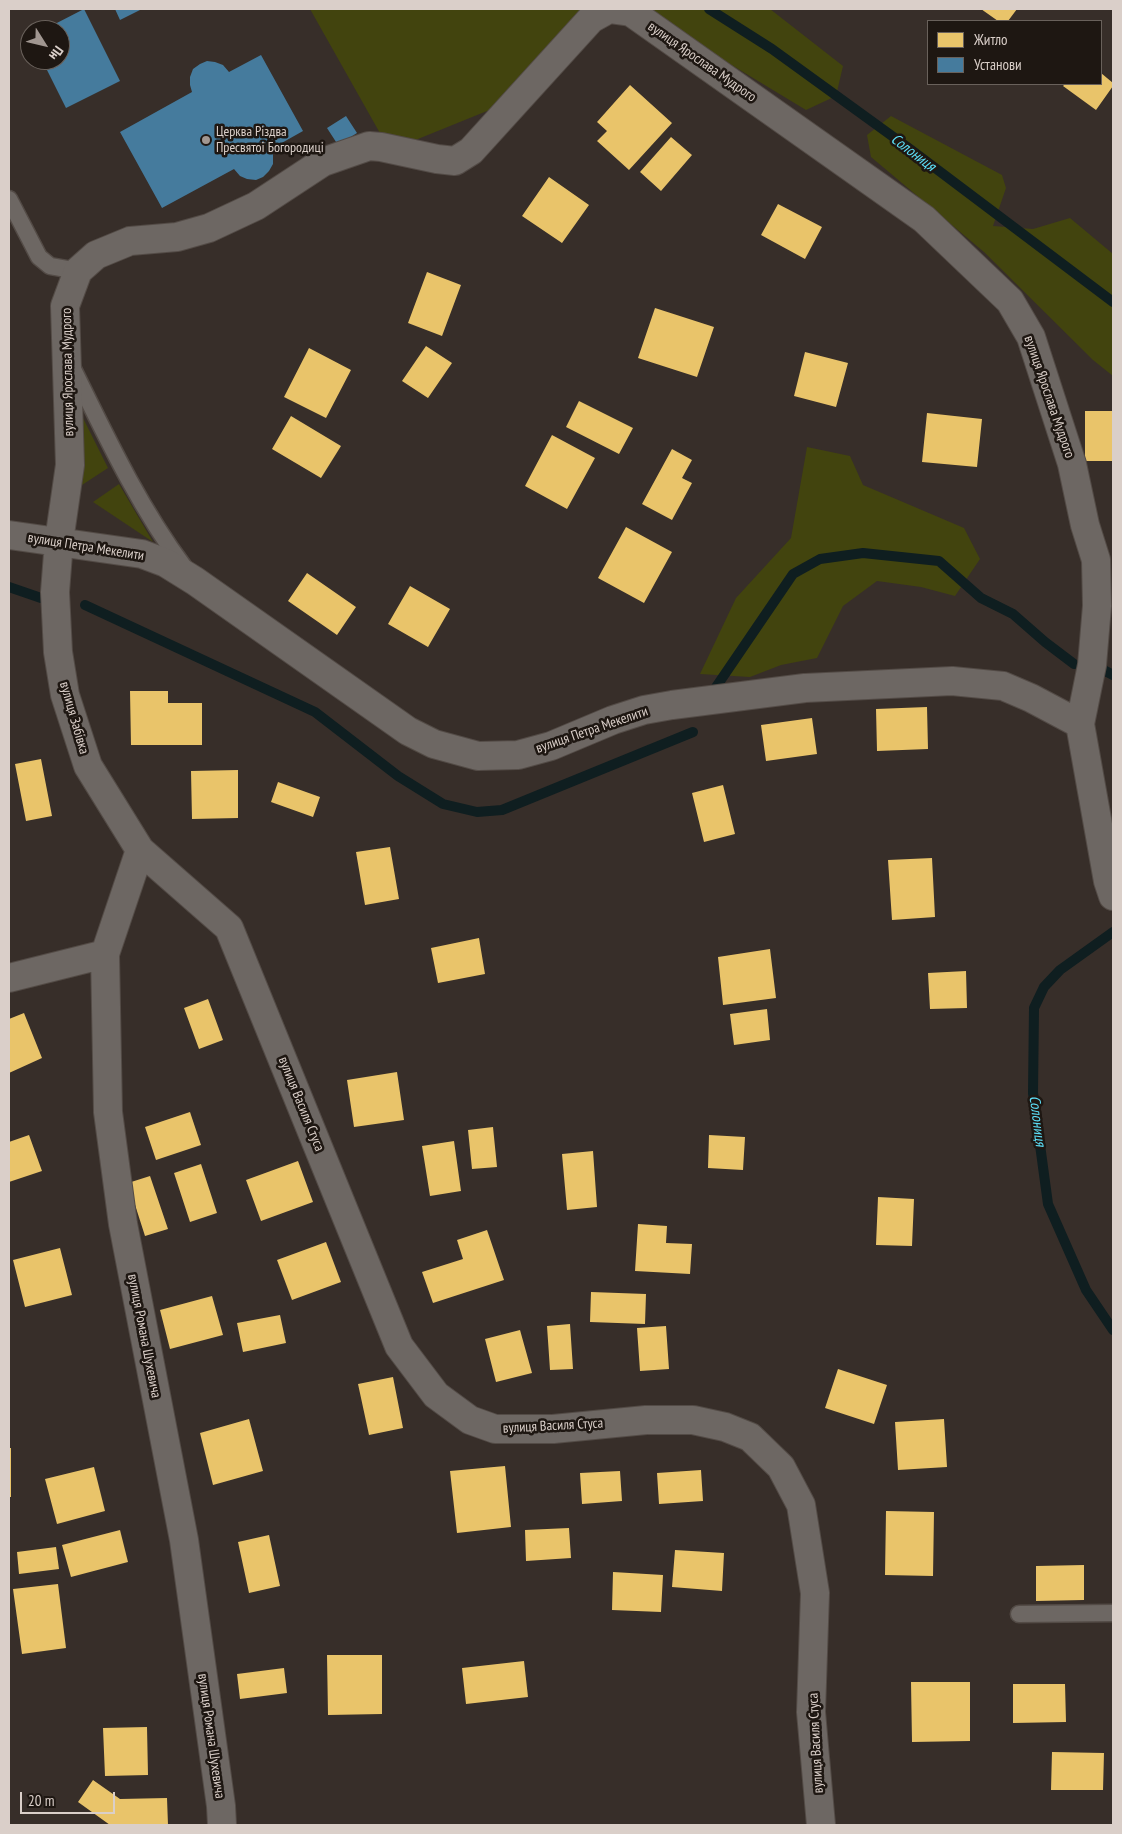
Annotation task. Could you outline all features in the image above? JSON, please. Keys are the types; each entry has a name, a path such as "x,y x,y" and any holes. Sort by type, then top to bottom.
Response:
{"street":[{"name":"вулиця Ярослава Мудрого","path":"58,541 70,465 65,306 78,271 96,255 130,241 176,238 209,228 256,206 323,162 370,146 437,160 455,161 471,151 591,19 609,9 631,12 924,219 1010,301 1031,337 1072,464 1085,525 1096,560 1097,606 1092,665 1080,724"},
{"name":"вулиця Петра Мекелити","path":"9,535 142,554 166,563 195,581 408,731 434,744 478,756 518,755 551,746 613,720 644,710 805,688 952,681 1002,686 1031,698 1080,724"},
{"name":"вулиця Забівка","path":"58,541 56,602 58,652 65,695 88,766 140,850"},
{"path":"1080,724 1111,888"},
{"name":"вулиця Романа Шухевича","path":"140,850 105,954 108,1112 123,1224 184,1540 221,1806 222,1825"},
{"name":"вулиця Василя Стуса","path":"140,850 229,928 399,1346 436,1395 470,1420 495,1429 553,1430 646,1420 692,1420 725,1427 750,1437 782,1468 802,1505 815,1593 812,1712 821,1825"},
{"path":"9,978 105,954"}],"lane":[{"path":"9,199 40,257 50,266 78,271"},
{"path":"68,358 123,471 147,514 195,581"},
{"path":"1019,1614 1113,1613"}],"shaded area":[{"path":"310,9 587,9 492,109 413,141 381,135"},
{"path":"639,9 770,9 843,66 836,96 806,110"},
{"path":"891,116 1002,175 1006,188 993,226 1033,229 1070,218 1113,254 1113,376 1093,360 984,252 871,157 867,135"},
{"path":"78,408 108,468 82,485"},
{"path":"807,447 850,456 863,485 964,528 980,559 955,596 921,587 877,581 843,606 817,658 781,665 750,677 700,674 736,598 791,538"},
{"path":"119,484 153,542 93,502"}],"building: Житло":[{"path":"981,9 1017,9 1009,20 997,20"},
{"path":"1102,74 1113,83 1113,86 1096,110 1063,86 1102,85"},
{"path":"630,85 672,123 629,170 597,141 607,131 597,122"},
{"path":"671,137 692,155 661,191 640,172"},
{"path":"549,177 589,205 562,243 522,216"},
{"path":"778,204 822,227 805,259 761,235"},
{"path":"427,272 461,285 442,336 408,323"},
{"path":"655,308 714,327 697,377 638,358"},
{"path":"426,346 452,363 428,398 402,381"},
{"path":"309,348 351,370 326,418 284,397"},
{"path":"805,352 848,363 836,407 794,396"},
{"path":"579,401 633,428 619,454 566,427"},
{"path":"1085,411 1113,411 1113,461 1085,461"},
{"path":"927,413 982,419 977,467 922,462"},
{"path":"291,416 341,446 321,478 272,449"},
{"path":"552,435 595,458 567,509 525,486"},
{"path":"672,449 692,460 682,478 692,483 672,520 642,504"},
{"path":"626,527 672,552 644,603 598,578"},
{"path":"307,573 356,607 337,635 288,601"},
{"path":"410,586 450,609 428,647 388,624"},
{"path":"130,691 168,691 168,703 202,703 202,745 131,745"},
{"path":"927,707 928,749 877,751 876,709"},
{"path":"812,718 817,754 766,761 761,725"},
{"path":"41,759 52,816 26,821 15,764"},
{"path":"238,770 238,818 192,819 191,771"},
{"path":"278,782 320,797 313,817 271,802"},
{"path":"723,785 735,834 704,842 692,793"},
{"path":"390,847 399,899 365,905 356,852"},
{"path":"932,858 935,917 892,920 888,860"},
{"path":"479,938 485,974 438,983 431,948"},
{"path":"770,949 776,998 723,1005 718,957"},
{"path":"966,971 967,1008 930,1009 928,973"},
{"path":"208,999 223,1040 199,1049 184,1008"},
{"path":"767,1009 770,1040 734,1045 730,1014"},
{"path":"24,1013 42,1058 9,1073 9,1019"},
{"path":"397,1072 404,1120 354,1127 347,1080"},
{"path":"190,1112 201,1145 156,1160 145,1127"},
{"path":"493,1127 497,1167 472,1169 468,1130"},
{"path":"29,1135 42,1171 9,1182 9,1142"},
{"path":"709,1135 745,1137 743,1170 708,1168"},
{"path":"454,1141 461,1191 430,1196 422,1146"},
{"path":"593,1151 597,1207 567,1210 562,1154"},
{"path":"298,1161 313,1202 261,1221 246,1180"},
{"path":"201,1164 217,1213 190,1222 174,1173"},
{"path":"150,1176 168,1229 145,1236 128,1183"},
{"path":"878,1197 914,1199 912,1246 876,1245"},
{"path":"638,1224 667,1226 666,1243 692,1244 690,1274 635,1271"},
{"path":"487,1230 504,1280 433,1303 422,1272 463,1259 457,1240"},
{"path":"326,1242 341,1282 292,1300 277,1260"},
{"path":"60,1248 72,1295 25,1307 13,1260"},
{"path":"591,1292 646,1294 645,1324 590,1322"},
{"path":"212,1296 223,1335 170,1349 160,1310"},
{"path":"280,1315 286,1343 243,1352 237,1323"},
{"path":"570,1324 573,1369 550,1370 547,1326"},
{"path":"666,1326 669,1369 640,1371 637,1328"},
{"path":"520,1330 532,1373 496,1382 485,1339"},
{"path":"838,1369 887,1385 874,1424 825,1408"},
{"path":"393,1377 403,1428 369,1435 358,1384"},
{"path":"249,1419 263,1471 213,1485 200,1433"},
{"path":"944,1419 947,1467 898,1470 895,1422"},
{"path":"9,1448 11,1448 11,1497 9,1497"},
{"path":"505,1466 511,1527 457,1533 450,1471"},
{"path":"94,1467 105,1511 57,1524 45,1479"},
{"path":"701,1470 703,1501 659,1504 657,1473"},
{"path":"620,1471 622,1501 582,1504 580,1473"},
{"path":"886,1511 934,1512 933,1576 885,1575"},
{"path":"569,1528 571,1558 526,1561 525,1530"},
{"path":"120,1530 128,1562 71,1577 62,1545"},
{"path":"269,1535 280,1586 249,1593 238,1542"},
{"path":"56,1547 59,1569 19,1574 17,1552"},
{"path":"675,1550 724,1553 722,1591 672,1587"},
{"path":"1084,1565 1084,1600 1036,1601 1036,1566"},
{"path":"613,1572 663,1575 661,1612 612,1610"},
{"path":"58,1584 66,1648 22,1654 13,1589"},
{"path":"327,1655 382,1655 382,1714 328,1715"},
{"path":"524,1661 528,1697 466,1704 462,1668"},
{"path":"284,1668 287,1693 240,1699 237,1674"},
{"path":"911,1682 970,1682 970,1741 912,1742"},
{"path":"1013,1684 1065,1684 1066,1722 1013,1723"},
{"path":"147,1727 148,1775 105,1776 103,1728"},
{"path":"1052,1752 1104,1753 1103,1790 1051,1790"},
{"path":"93,1780 120,1799 167,1798 168,1825 110,1825 78,1802"}],"building: Установи":[{"path":"84,9 120,81 66,108 47,70 70,70 70,20 63,20"},
{"path":"115,9 142,9 120,20"},
{"name":"Церква Різдва Пресвятої Богородиці","path":"261,55 303,131 271,149 273,164 263,177 256,180 247,179 240,176 234,169 162,208 120,132 192,92 190,77 193,69 200,64 207,61 215,62 223,65 229,72"},
{"path":"346,116 357,133 338,145 327,128"}],"waterway":[{"name":"Солониця","path":"709,9 772,49 910,149 1113,302"},
{"path":"714,690 793,574 820,559 863,553 939,561 981,598 1013,614 1074,664"},
{"path":"9,587 41,598"},
{"path":"85,605 315,712 398,776 443,804 477,812 502,810 693,732"},
{"path":"1096,666 1113,675"},
{"name":"Солониця","path":"1113,932 1060,970 1044,987 1034,1008 1033,1093 1048,1204 1086,1290 1113,1330"}],"place":[{"name":"Церква Різдва Пресвятої Богородиці","path":"206,140"}]}
